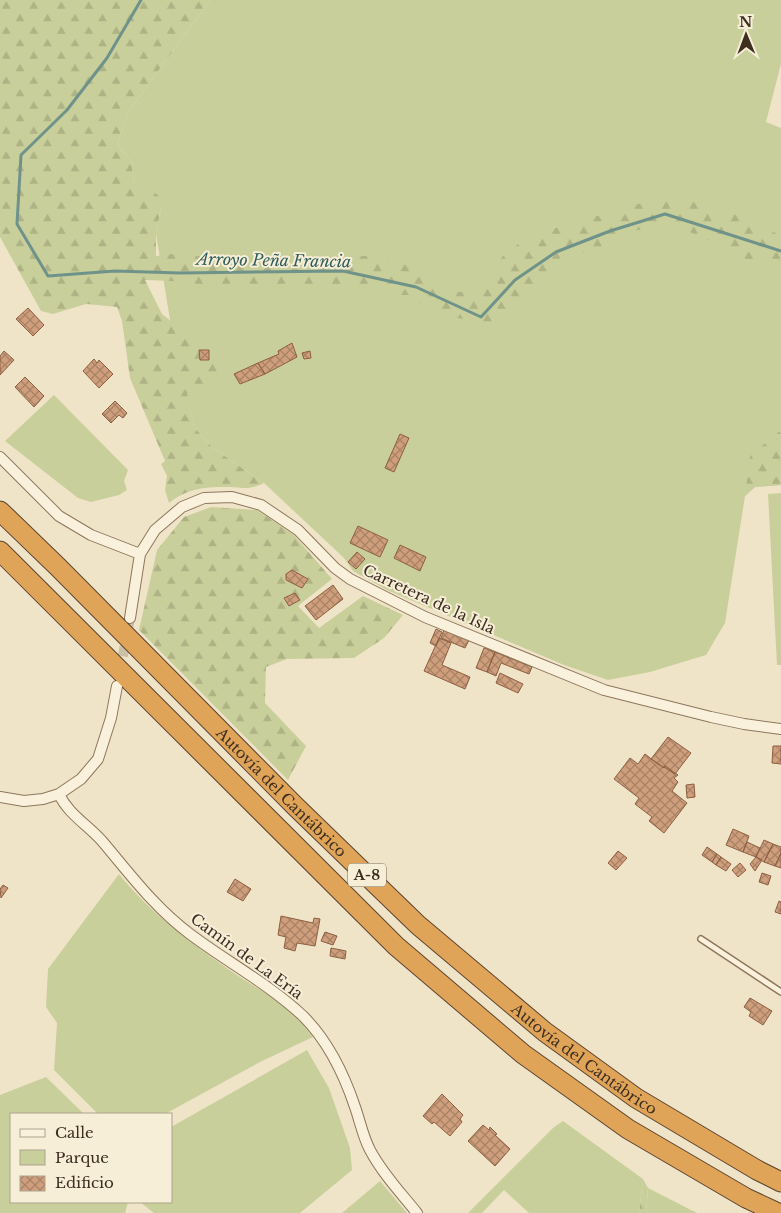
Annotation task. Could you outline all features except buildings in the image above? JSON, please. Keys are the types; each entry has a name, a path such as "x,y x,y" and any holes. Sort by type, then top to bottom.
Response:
{"highway":[{"name":"Autovía del Cantábrico","path":"0,511 296,807 418,925 545,1032 636,1098 757,1170 781,1182"},
{"name":"Autovía del Cantábrico","path":"0,552 396,946 523,1054 628,1129 746,1198 778,1213"}],"street":[{"path":"0,457 59,516 91,535 140,554"},
{"name":"Carretera de la Isla","path":"130,618 140,554 155,530 182,507 204,498 232,497 261,505 298,530 335,568 350,579 425,617 604,690 720,718 781,729"},
{"path":"0,797 24,801 43,799 59,794 81,779 98,759 117,686"},
{"name":"Camín de La Ería","path":"59,794 64,805 101,841 135,882 165,913 190,934 275,993 303,1016 318,1033 341,1072 369,1148 380,1167 418,1213"}],"lane":[{"path":"701,939 781,992"}],"green space":[{"path":"0,0 210,0 129,111 117,145 131,161 134,181 158,195 161,208 156,234 156,256 173,254 272,259 293,255 323,261 372,255 394,260 420,271 436,291 462,292 484,283 502,257 528,236 645,202 668,199 691,201 747,218 781,236 781,281 770,265 745,260 723,247 672,224 621,233 604,252 577,253 548,272 524,302 499,327 435,313 408,295 396,295 371,285 352,285 334,288 319,285 266,284 215,288 172,281 145,280 162,314 189,338 201,342 222,377 207,391 187,393 194,427 213,448 264,483 249,488 202,488 182,495 169,503 165,490 167,476 161,464 165,461 130,378 122,321 117,307 86,304 53,314 41,311 0,237"},
{"path":"210,0 781,0 781,64 766,122 781,128 781,485 755,487 745,496 725,623 706,655 650,672 608,680 564,665 387,590 353,571 344,558 264,483 213,448 194,427 172,332 156,234 161,208 134,181 131,161 117,145 129,111"},
{"path":"54,395 128,470 124,481 127,490 119,495 91,502 78,498 5,441"},
{"path":"781,430 781,485 755,487 745,496 750,456"},
{"path":"781,493 781,665 777,665 768,494"},
{"path":"211,507 257,510 293,534 332,579 298,606 319,628 363,596 403,615 384,638 354,658 287,659 266,667 265,703 306,746 288,780 139,630 157,550 184,517"},
{"path":"119,874 131,889 173,928 218,962 281,1004 298,1019 313,1037 260,1062 167,1113 97,1113 54,1070 57,1023 46,1007 48,969"},
{"path":"307,1050 329,1088 350,1148 352,1170 300,1213 154,1213 141,1203 172,1203 172,1126"},
{"path":"46,1077 83,1113 10,1113 10,1203 128,1203 125,1213 0,1213 0,1095"},
{"path":"563,1121 643,1179 639,1213 529,1213 504,1190 482,1213 468,1213 553,1128"},
{"path":"643,1179 648,1188 646,1213 639,1213"},
{"path":"380,1181 407,1213 342,1213"},
{"path":"648,1188 697,1213 646,1213"}],"waterway":[{"name":"Arroyo Peña Francia","path":"141,0 107,58 67,110 21,155 17,224 48,276 115,271 180,273 343,271 416,287 481,317 515,280 556,252 610,231 665,214 781,251"}],"tunnel":[{"path":"120,671 130,618"}]}
